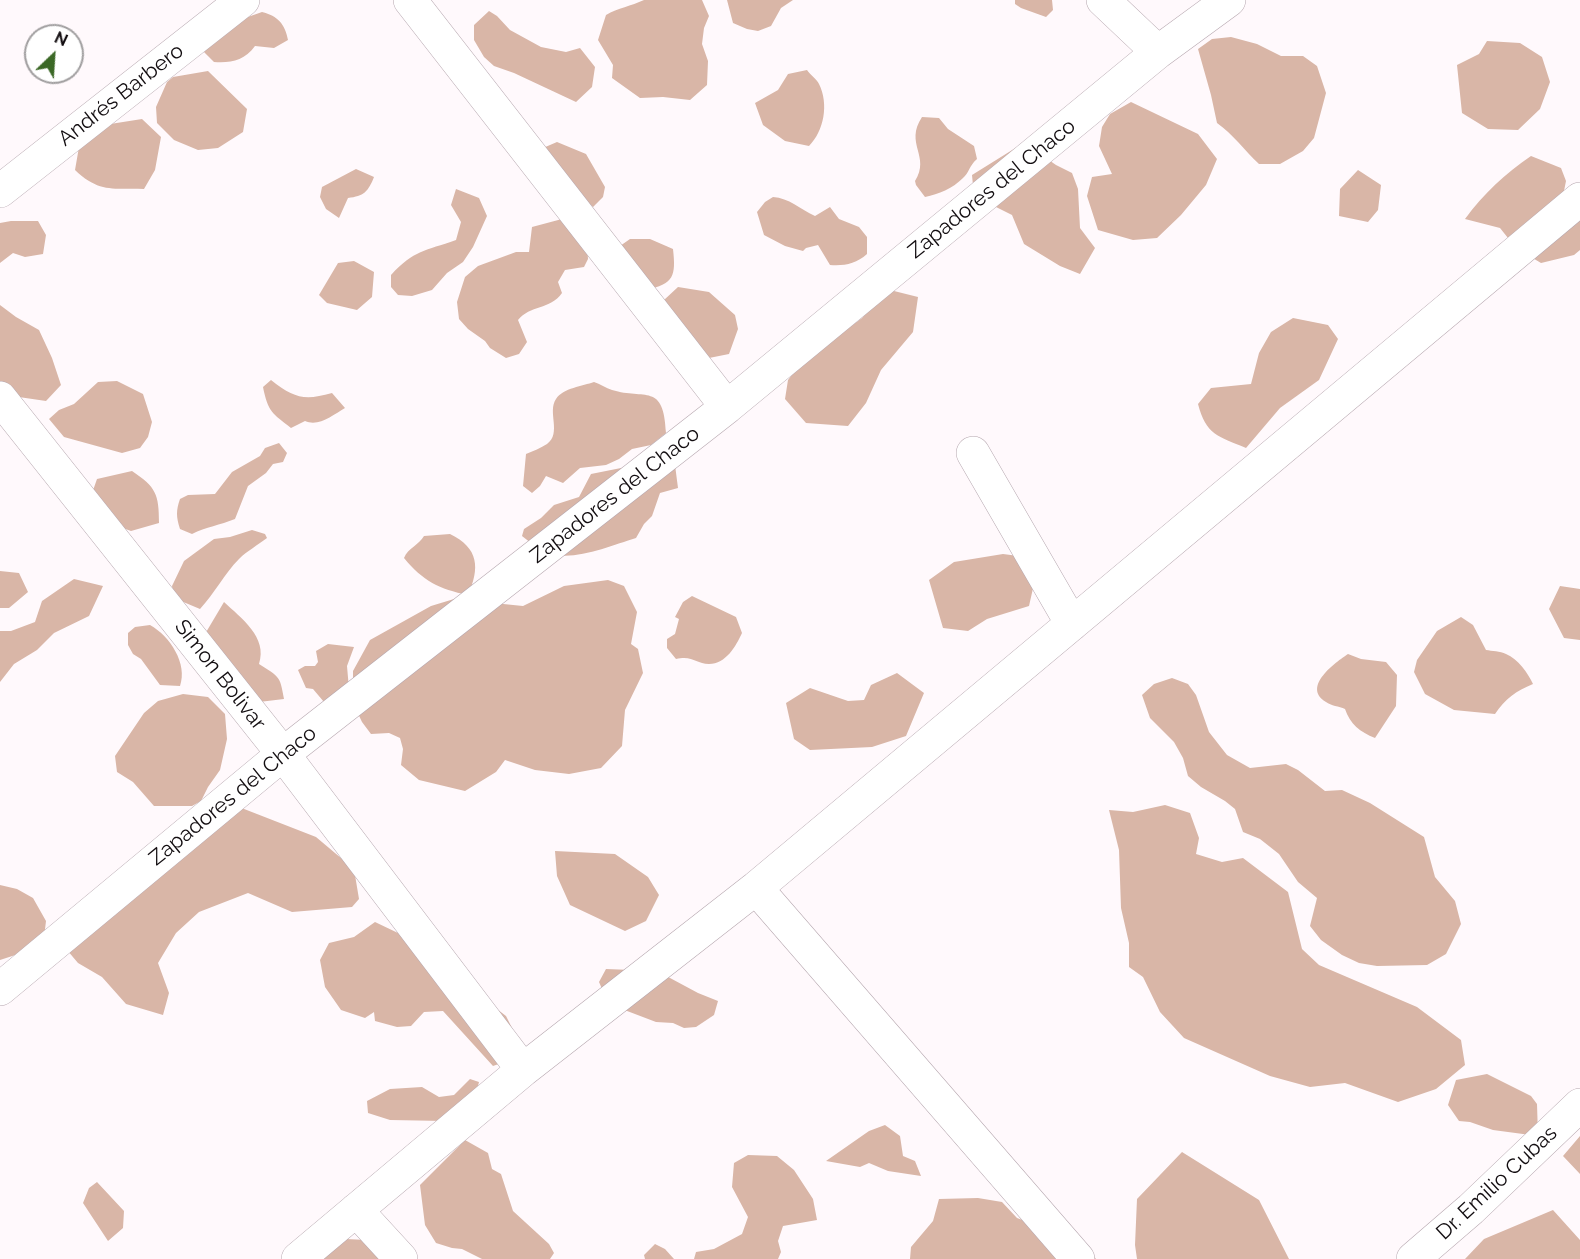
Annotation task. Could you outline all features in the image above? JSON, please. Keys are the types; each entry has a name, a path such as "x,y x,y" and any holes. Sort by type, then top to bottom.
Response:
{"street":[{"name":"Andrés Barbero","path":"0,191 243,0"},
{"path":"410,0 727,407"},
{"path":"1103,0 1158,52"},
{"name":"Zapadores del Chaco","path":"0,988 283,754 727,407 1158,52 1229,0"},
{"path":"298,1259 523,1070 756,888 1580,198"},
{"name":"Simon Bolivar","path":"0,398 283,754 523,1070"},
{"path":"973,453 1072,624"},
{"path":"756,888 1078,1259"},
{"name":"Dr. Emilio Cubas","path":"1413,1259 1471,1209 1580,1105"},
{"path":"356,1210 401,1259"}],"shaded area":[{"path":"644,0 702,0 709,16 704,28 702,44 708,61 707,85 690,100 663,97 640,98 612,78 613,65 598,40 606,15"},
{"path":"727,0 793,0 781,8 771,26 758,31 733,23"},
{"path":"1015,0 1052,0 1053,10 1046,17 1021,8 1015,4"},
{"path":"489,11 510,30 541,47 566,52 580,48 595,67 592,87 576,102 494,66 484,57 474,40 474,25"},
{"path":"262,12 280,22 288,40 274,48 255,46 242,58 226,62 214,62 204,52 206,42 245,18"},
{"path":"1231,37 1257,44 1281,56 1303,56 1317,66 1326,93 1314,138 1303,151 1280,164 1259,164 1217,123 1198,49 1212,39"},
{"path":"1487,41 1520,43 1542,57 1550,82 1540,109 1518,130 1488,129 1462,113 1457,65 1479,54"},
{"path":"807,70 817,80 824,100 821,125 809,146 785,141 763,125 755,103 778,90 788,74"},
{"path":"208,71 247,109 243,132 218,148 198,150 174,140 157,123 156,107 167,82 173,77"},
{"path":"1131,102 1198,134 1217,159 1206,185 1181,215 1157,238 1133,240 1098,230 1087,196 1092,177 1112,174 1099,146 1102,127 1110,114"},
{"path":"922,117 939,118 948,129 974,146 977,159 965,176 954,185 940,193 925,197 915,181 920,164 916,135 917,126"},
{"path":"142,119 161,137 155,170 144,189 115,189 99,186 75,170 85,128"},
{"path":"557,142 586,154 605,187 603,197 593,207 576,193 543,148"},
{"path":"1017,147 1033,149 1072,173 1078,189 1080,228 1095,248 1080,274 1060,266 1024,244 1012,215 974,196 972,175"},
{"path":"1531,156 1561,168 1566,181 1564,191 1580,221 1580,250 1574,255 1541,263 1516,248 1500,228 1465,219 1495,184"},
{"path":"356,169 374,177 365,192 348,198 339,218 326,209 320,197 322,187"},
{"path":"1358,170 1381,185 1378,210 1368,222 1339,216 1340,189"},
{"path":"456,189 479,198 487,216 473,247 463,262 447,273 432,290 412,296 398,295 391,287 391,275 399,267 421,252 456,240 461,222 451,205"},
{"path":"773,197 789,202 815,216 830,207 839,219 859,227 867,237 867,254 850,264 830,265 818,245 803,251 785,246 764,235 757,212 765,202"},
{"path":"562,219 587,245 588,259 584,267 565,270 558,282 562,293 557,298 528,312 518,320 527,342 519,354 506,358 490,348 459,319 457,302 465,277 478,266 516,252 529,252 532,227"},
{"path":"38,221 46,235 43,254 25,257 13,253 0,263 0,223"},
{"path":"630,239 650,239 673,249 674,266 668,282 646,290 620,246"},
{"path":"354,261 374,272 372,297 357,310 327,303 319,295 338,263"},
{"path":"678,287 709,292 735,315 738,329 729,354 704,359 664,300"},
{"path":"886,289 918,297 913,332 881,370 866,403 848,426 806,423 785,399 788,380 802,362 862,318"},
{"path":"0,305 39,330 61,385 46,401 12,396 0,389"},
{"path":"1293,318 1328,325 1338,339 1319,380 1280,408 1246,448 1214,433 1205,422 1198,404 1211,388 1251,384 1259,353 1271,332"},
{"path":"271,380 286,391 300,396 314,397 332,393 345,408 321,421 305,421 291,428 269,407 263,387"},
{"path":"117,381 143,394 152,422 148,437 140,448 122,453 64,437 49,419 59,410 74,404 98,382"},
{"path":"594,382 612,390 651,396 657,400 664,417 666,433 651,445 632,449 606,465 580,468 563,483 546,476 532,493 523,486 526,454 547,444 551,439 556,399 568,390"},
{"path":"279,443 287,453 283,462 273,464 266,473 248,486 235,519 192,534 180,529 177,514 180,499 188,495 215,494 232,472 260,456 265,448"},
{"path":"675,465 678,488 660,493 652,516 636,538 596,551 565,556 547,552 522,536 524,529 541,518 554,505 579,497 591,474 631,466"},
{"path":"132,471 154,492 157,498 159,523 131,531 112,524 90,499 97,479"},
{"path":"252,530 265,534 267,538 239,559 200,609 181,601 173,592 172,586 184,561 214,539"},
{"path":"450,534 472,552 475,568 468,595 432,583 418,573 404,558 424,536"},
{"path":"1003,554 1026,557 1036,575 1029,606 987,619 968,631 943,628 929,580 954,562"},
{"path":"0,571 19,573 28,592 9,608 0,608"},
{"path":"74,579 103,586 89,616 54,633 37,650 14,664 0,682 0,631 11,631 35,622 42,601"},
{"path":"608,580 624,586 637,612 631,644 638,649 643,673 625,710 622,746 601,768 569,774 535,770 505,760 496,772 465,791 419,780 401,765 403,749 400,738 389,733 371,734 362,722 353,703 353,671 370,640 431,606 454,599 523,606 564,586"},
{"path":"1560,586 1580,589 1580,640 1564,638 1549,609"},
{"path":"692,596 736,617 742,633 730,653 715,663 705,664 686,658 676,659 667,648 667,639 675,634 679,619 675,617 683,602"},
{"path":"224,602 245,622 256,637 261,654 259,664 277,677 284,699 259,702 205,634"},
{"path":"1461,617 1473,625 1486,650 1504,653 1515,659 1533,684 1511,696 1495,714 1454,710 1425,694 1414,672 1417,660 1437,631"},
{"path":"150,625 164,636 176,651 182,669 180,686 160,685 128,645 128,633 135,627"},
{"path":"328,644 354,647 347,666 349,689 324,702 313,689 306,688 298,670 305,666 315,666 318,662 316,651"},
{"path":"1348,654 1361,659 1386,662 1397,675 1396,706 1375,738 1356,727 1345,709 1328,703 1319,696 1317,689 1323,675"},
{"path":"897,673 924,693 906,736 872,747 810,750 794,739 786,703 810,688 848,701 864,700 871,685"},
{"path":"1172,678 1188,684 1196,695 1209,732 1227,755 1250,768 1286,764 1298,770 1325,791 1342,790 1370,803 1424,837 1435,877 1455,901 1461,924 1446,954 1427,965 1377,966 1359,963 1342,955 1321,940 1310,926 1317,898 1298,882 1279,854 1260,839 1243,832 1235,809 1188,776 1183,758 1174,742 1150,718 1142,695 1154,684"},
{"path":"183,694 208,697 225,714 227,739 220,770 201,801 192,806 154,806 133,782 117,772 115,756 144,713 158,701"},
{"path":"1165,805 1190,813 1199,838 1196,854 1222,862 1243,858 1288,892 1302,949 1319,965 1417,1007 1461,1040 1465,1065 1436,1089 1398,1102 1345,1083 1310,1087 1270,1076 1184,1038 1160,1012 1143,977 1129,967 1129,943 1121,908 1119,850 1109,810 1133,812"},
{"path":"239,807 316,837 354,869 359,899 352,907 292,912 248,893 199,912 176,933 158,963 169,993 163,1015 126,1004 102,977 78,963 67,950"},
{"path":"555,851 615,854 648,877 659,895 646,921 625,931 570,905 557,876"},
{"path":"0,885 17,889 33,898 46,921 43,946 0,960"},
{"path":"375,922 398,933 506,1016 516,1036 510,1060 493,1066 443,1011 424,1012 411,1026 397,1027 375,1021 374,1012 365,1018 341,1010 325,987 320,960 329,943 354,937"},
{"path":"606,969 657,971 718,1001 714,1015 696,1027 684,1028 673,1023 656,1022 614,1006 606,998 599,982"},
{"path":"1487,1074 1531,1096 1537,1104 1538,1136 1493,1130 1470,1122 1459,1121 1448,1105 1456,1080"},
{"path":"470,1079 479,1082 474,1102 445,1121 390,1120 368,1113 367,1101 390,1089 422,1087 439,1097 454,1095"},
{"path":"885,1125 900,1136 903,1156 915,1161 921,1176 888,1171 869,1163 860,1167 826,1161 869,1131"},
{"path":"1580,1136 1580,1174 1563,1156"},
{"path":"465,1140 488,1153 492,1169 501,1174 513,1211 549,1244 554,1253 550,1259 482,1259 462,1249 436,1243 425,1225 420,1185"},
{"path":"1182,1152 1259,1200 1289,1259 1137,1259 1135,1245 1137,1199"},
{"path":"748,1155 777,1156 794,1170 813,1199 817,1220 783,1226 778,1241 781,1252 778,1259 694,1259 696,1252 714,1249 742,1234 748,1217 732,1187 734,1163"},
{"path":"97,1182 124,1211 123,1228 108,1241 83,1203 89,1188"},
{"path":"978,1198 1002,1202 1017,1218 1083,1242 1096,1259 910,1259 911,1247 933,1221 939,1199"},
{"path":"1553,1210 1580,1240 1580,1259 1465,1259 1484,1239"},
{"path":"346,1239 367,1240 390,1259 316,1259"},
{"path":"655,1244 665,1249 674,1259 645,1259 644,1255"}]}
